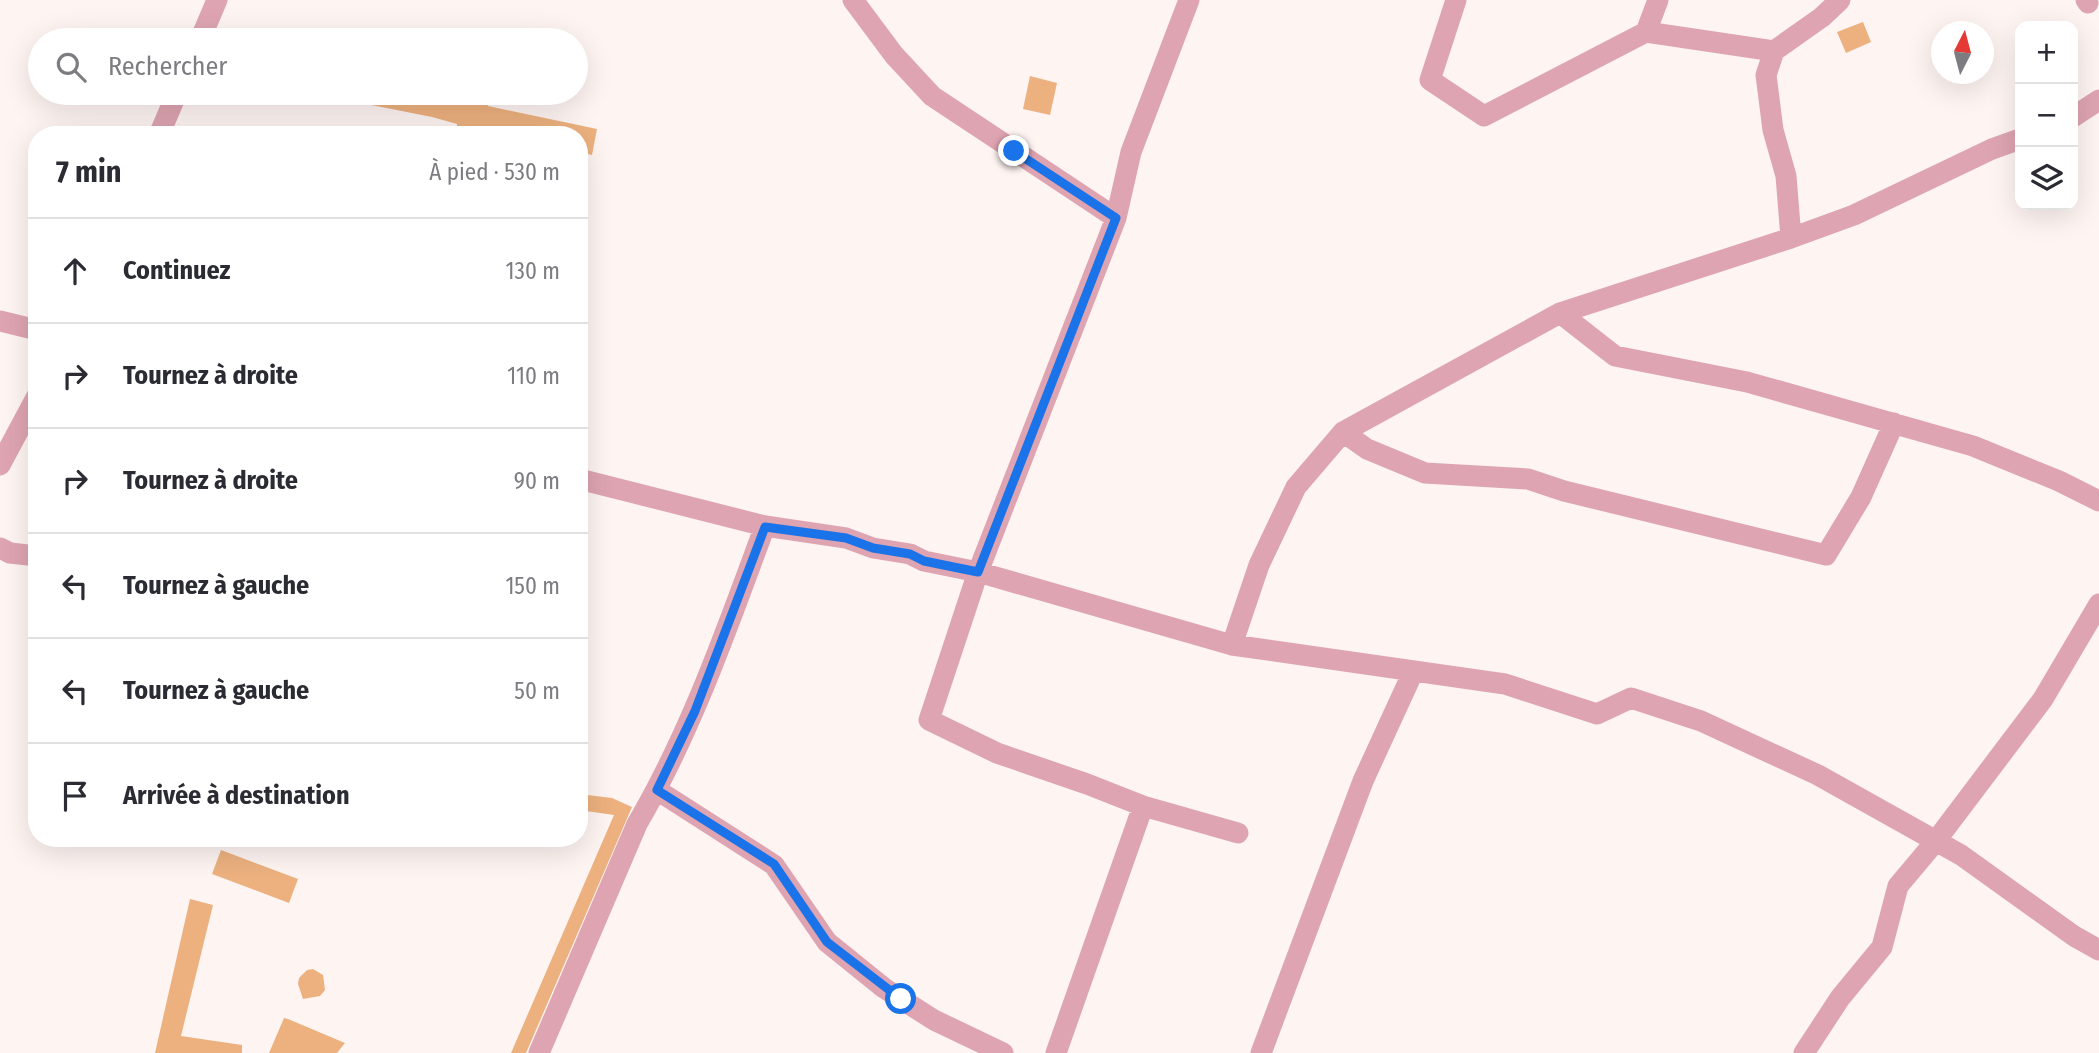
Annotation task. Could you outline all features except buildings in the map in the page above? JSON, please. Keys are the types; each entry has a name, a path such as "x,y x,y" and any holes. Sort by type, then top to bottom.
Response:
{"street":[{"path":"205,28 217,0"},
{"path":"853,0 894,55 932,96 1116,218"},
{"path":"1189,0 1131,152 1116,218 978,572 929,720 998,753 1143,806 1238,833"},
{"path":"1456,0 1430,80 1484,116 1646,32 1773,51"},
{"path":"1646,32 1658,0"},
{"path":"1791,238 1786,176 1773,130 1766,75 1773,51 1822,17 1840,0"},
{"path":"2078,114 2099,100"},
{"path":"163,126 172,105"},
{"path":"1232,645 1259,565 1296,487 1343,432 1560,313 1854,215 1992,149 2015,141"},
{"path":"1560,313 1615,356 1747,382 1973,446 2059,481 2099,501"},
{"path":"0,321 28,328"},
{"path":"0,465 28,414"},
{"path":"1343,432 1367,449 1425,473 1528,479 1564,491 1826,555 1861,497 1894,423"},
{"path":"588,481 765,527 846,538 873,548 910,554 924,561 978,572 1232,645 1506,684 1597,714 1631,698 1701,721 1818,775 1961,855 2074,936 2099,950"},
{"path":"539,1053 637,824 657,790 695,711 765,527"},
{"path":"0,548 10,553 28,555"},
{"path":"1804,1053 1840,998 1882,947 1898,886 1935,842 2043,699 2099,604"},
{"path":"1261,1053 1363,781 1413,671"},
{"path":"657,790 774,864 827,942 884,988 934,1020 1003,1053"},
{"path":"1056,1053 1143,806"}],"route":[{"path":"901,999 827,942 774,864 657,790 695,711 765,527 846,538 873,548 910,554 924,561 978,572 1116,218 1014,151"}]}
